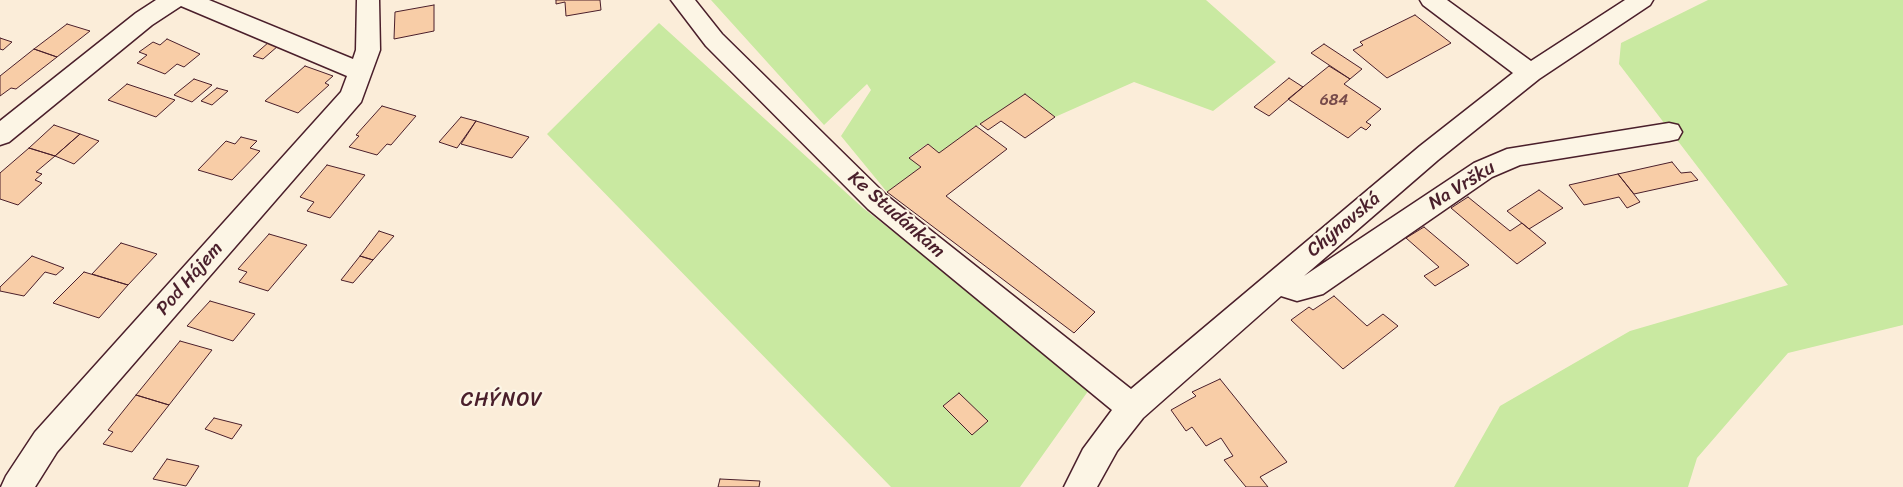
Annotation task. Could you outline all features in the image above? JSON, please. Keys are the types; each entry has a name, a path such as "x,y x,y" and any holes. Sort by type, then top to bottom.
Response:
{"street":[{"path":"0,135 144,19 173,0"},
{"path":"188,0 360,72"},
{"name":"Pod Hájem","path":"17,487 46,442 352,96 368,50 368,0"},
{"name":"Ke Studánkám","path":"682,0 714,40 877,202 1132,408"},
{"path":"1431,0 1530,74"},
{"name":"Chýnovská","path":"1080,487 1094,459 1132,408 1277,282 1429,153 1530,74 1642,0"},
{"name":"Na Vršku","path":"1277,282 1297,289 1313,286 1483,170 1516,156 1669,132"}],"green space":[{"path":"711,0 1206,0 1276,62 1213,111 1134,82 1055,117 1025,94 939,153 927,144 909,157 921,167 887,192 841,136 871,90 867,84 824,125"},
{"path":"1708,0 1903,0 1903,325 1788,353 1697,458 1688,487 1454,487 1500,406 1630,331 1788,285 1619,64 1621,43"},
{"path":"659,23 863,208 1091,387 1020,487 891,487 547,134"}],"building":[{"path":"556,0 600,0 601,10 566,16 565,2 556,4"},
{"path":"434,5 434,31 394,39 395,12"},
{"path":"1415,15 1451,43 1387,78 1353,50 1363,45 1360,42"},
{"path":"67,24 90,31 57,57 34,49"},
{"path":"0,38 12,42 3,50 0,49"},
{"path":"167,39 200,54 184,67 177,64 165,74 137,63 147,55 139,52 153,42 160,45"},
{"path":"269,42 278,46 263,59 253,56"},
{"path":"1324,44 1362,69 1350,79 1311,53"},
{"path":"34,49 57,57 16,89 11,88 0,96 0,76"},
{"path":"305,66 333,76 325,83 329,85 298,113 265,101"},
{"path":"1329,66 1350,79 1344,84 1381,109 1366,122 1371,125 1366,130 1361,127 1348,138 1288,99"},
{"path":"1289,78 1303,87 1269,116 1254,107"},
{"path":"194,79 212,85 192,102 174,95"},
{"path":"127,84 175,100 156,117 108,100"},
{"path":"217,88 228,91 212,105 201,101"},
{"path":"1025,94 1055,117 1025,138 1001,121 988,130 980,124"},
{"path":"382,106 416,116 391,145 387,144 377,155 349,147 359,136 356,135"},
{"path":"461,117 476,121 457,148 439,142"},
{"path":"476,121 529,137 512,158 461,144"},
{"path":"54,125 80,134 55,156 29,148"},
{"path":"976,126 1007,149 946,196 1095,312 1074,333 887,192 921,167 909,158 928,144 939,153"},
{"path":"80,134 99,141 74,164 55,156"},
{"path":"241,137 257,141 250,148 260,151 232,180 198,170 226,141 235,144"},
{"path":"29,148 55,156 36,172 42,174 35,180 42,183 18,205 0,199 0,173"},
{"path":"1672,162 1681,173 1691,172 1698,180 1634,194 1618,174"},
{"path":"327,165 365,175 330,218 307,211 314,202 300,197"},
{"path":"1618,174 1640,202 1627,208 1619,197 1584,205 1569,185"},
{"path":"1539,190 1563,208 1529,229 1507,211"},
{"path":"1468,197 1510,231 1522,223 1546,243 1517,264 1451,208"},
{"path":"1424,227 1469,265 1435,286 1424,276 1439,267 1406,238"},
{"path":"379,231 394,236 373,260 360,256"},
{"path":"269,234 307,245 268,291 239,282 247,272 238,269"},
{"path":"121,243 157,254 128,285 92,274"},
{"path":"32,256 64,268 56,275 45,272 24,296 0,291 0,287"},
{"path":"360,256 373,260 353,283 341,280"},
{"path":"84,272 128,285 99,318 53,303"},
{"path":"1334,296 1367,326 1383,314 1398,326 1343,369 1291,320 1309,307 1313,310"},
{"path":"210,301 255,314 233,341 187,326"},
{"path":"180,341 212,350 169,405 136,395"},
{"path":"1220,379 1287,462 1260,477 1268,487 1246,487 1224,460 1233,456 1221,438 1206,446 1192,427 1186,431 1171,410 1196,396 1192,392"},
{"path":"959,393 988,421 972,435 943,406"},
{"path":"136,395 169,405 132,452 103,444 113,432 108,430"},
{"path":"214,418 242,425 232,439 205,429"},
{"path":"167,459 199,466 186,486 153,479"},
{"path":"720,479 760,481 759,487 718,487"}],"district":[{"name":"CHÝNOV","path":"502,401"}]}
